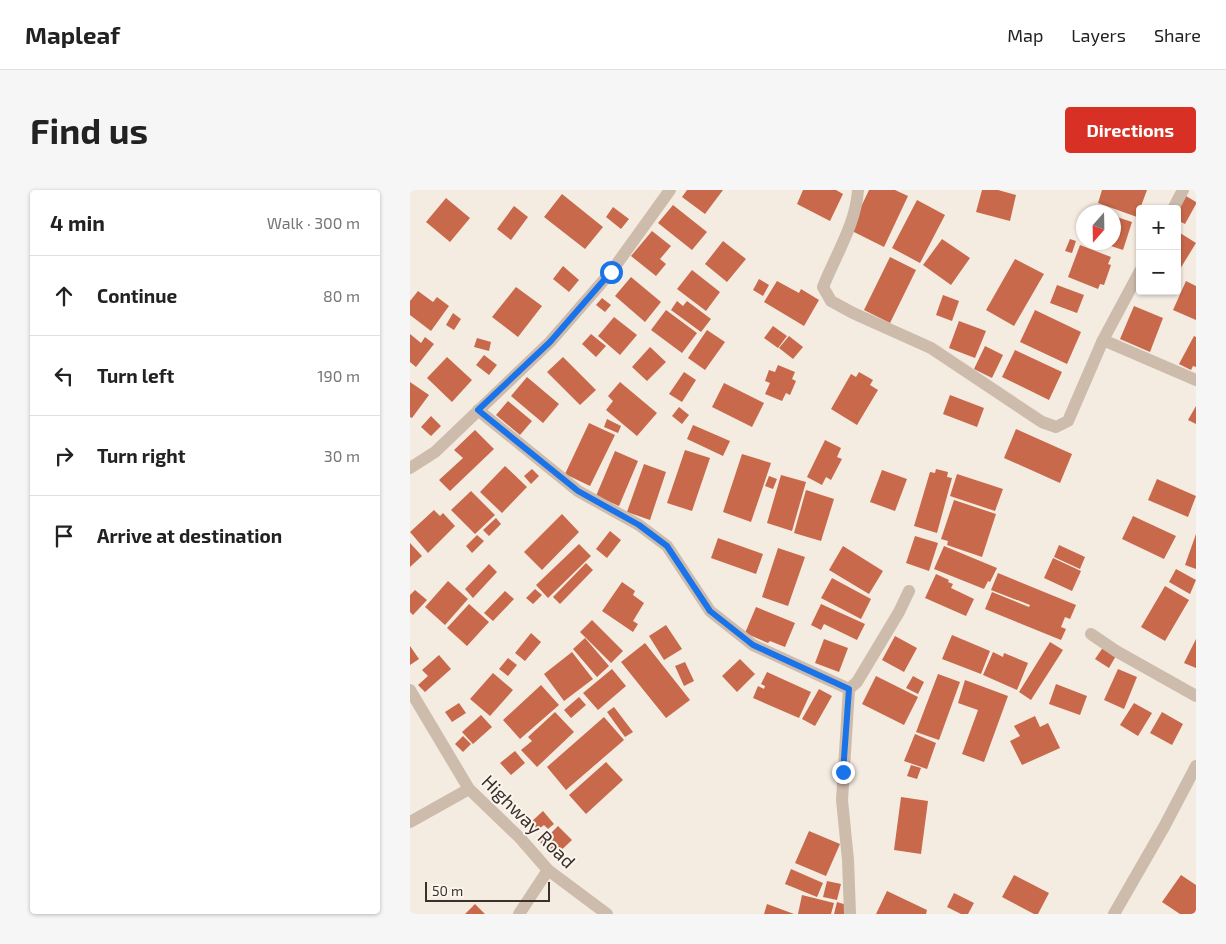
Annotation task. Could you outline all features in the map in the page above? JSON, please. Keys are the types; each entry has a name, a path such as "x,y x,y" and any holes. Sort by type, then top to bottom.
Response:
{"street":[{"path":"410,468 435,452 550,342 611,272 670,190"},
{"path":"858,190 858,198 848,230 823,287 831,301 853,314 930,348 1042,422 1056,427 1068,421 1103,340 1136,278"},
{"path":"1175,205 1183,190"},
{"path":"1103,340 1196,380"},
{"path":"478,410 578,491 639,525 667,546 710,611 753,645 849,689"},
{"path":"850,914 848,860 842,800 849,689 857,682 900,612 909,591"},
{"path":"1092,634 1116,651 1196,696"},
{"name":"Highway Road","path":"410,690 469,789 520,838 548,870 607,914"},
{"path":"1114,914 1164,827 1196,766"},
{"path":"410,822 469,789"},
{"path":"519,914 548,870"}],"building":[{"path":"687,190 723,190 705,214 682,197"},
{"path":"803,190 836,190 843,194 830,221 797,204"},
{"path":"869,190 895,190 908,196 884,247 850,230"},
{"path":"982,190 998,190 1016,195 1010,221 976,212"},
{"path":"1102,190 1147,190 1141,205 1136,205 1136,217 1121,211 1121,205 1104,205 1098,203"},
{"path":"562,194 603,227 585,249 544,217"},
{"path":"1186,196 1196,202 1185,224 1181,222 1181,205"},
{"path":"446,198 470,218 450,242 426,222"},
{"path":"917,200 945,215 920,263 892,248"},
{"path":"673,205 707,232 692,250 658,223"},
{"path":"514,206 528,217 511,240 497,229"},
{"path":"613,207 629,219 621,229 606,217"},
{"path":"1121,218 1132,222 1123,250 1121,249"},
{"path":"652,231 671,246 660,259 666,264 656,276 631,256"},
{"path":"1181,234 1196,243 1181,267"},
{"path":"942,239 970,258 951,285 923,265"},
{"path":"1070,239 1076,241 1072,253 1065,251"},
{"path":"723,241 746,259 727,282 705,264"},
{"path":"1078,250 1093,250 1111,257 1108,264 1111,265 1104,285 1100,284 1098,289 1068,277"},
{"path":"890,257 916,270 890,323 864,310"},
{"path":"1015,259 1044,274 1014,326 986,310"},
{"path":"563,266 579,280 569,292 553,279"},
{"path":"692,270 720,292 706,311 677,289"},
{"path":"631,277 661,302 645,322 615,296"},
{"path":"759,279 769,285 763,296 753,290"},
{"path":"777,281 799,293 801,289 819,300 804,326 764,302"},
{"path":"1186,281 1196,286 1196,320 1173,310"},
{"path":"1057,285 1084,295 1077,313 1050,303"},
{"path":"516,287 542,306 518,337 492,317"},
{"path":"418,291 433,302 437,297 449,306 431,331 410,315 410,301"},
{"path":"943,295 959,301 952,321 936,315"},
{"path":"602,298 611,305 605,312 596,305"},
{"path":"677,301 683,306 687,301 711,319 701,332 671,310"},
{"path":"1134,306 1163,318 1150,352 1120,339"},
{"path":"666,310 697,333 682,353 651,330"},
{"path":"1035,310 1081,332 1067,364 1020,342"},
{"path":"453,313 461,319 454,330 446,325"},
{"path":"614,317 637,335 620,355 598,336"},
{"path":"959,321 986,331 975,358 949,348"},
{"path":"773,326 787,336 778,348 764,338"},
{"path":"707,330 725,342 705,370 688,358"},
{"path":"410,334 421,343 425,337 434,344 416,367 410,362"},
{"path":"591,334 606,346 596,357 582,344"},
{"path":"789,336 803,347 793,359 779,348"},
{"path":"1194,336 1196,337 1196,367 1193,366 1191,370 1179,364"},
{"path":"477,338 491,342 489,351 474,347"},
{"path":"985,346 1003,355 992,378 974,369"},
{"path":"650,347 666,362 647,381 632,367"},
{"path":"1015,350 1062,372 1049,400 1002,377"},
{"path":"484,355 497,365 489,375 476,365"},
{"path":"447,357 472,380 452,402 427,378"},
{"path":"563,357 596,390 580,405 547,372"},
{"path":"778,365 795,372 792,379 796,381 790,395 786,393 782,401 765,394 770,383 765,381 769,370 775,372"},
{"path":"684,372 696,380 682,402 669,394"},
{"path":"859,372 873,380 870,385 878,390 857,425 831,409 851,374 856,377"},
{"path":"527,377 559,404 543,423 511,396"},
{"path":"410,382 429,395 412,418 410,417"},
{"path":"620,382 657,413 637,436 606,410 613,401 608,396"},
{"path":"724,383 764,403 752,427 712,407"},
{"path":"950,395 984,408 977,427 943,414"},
{"path":"508,401 532,421 520,435 496,415"},
{"path":"1196,406 1196,424 1188,420"},
{"path":"679,407 689,415 682,424 672,416"},
{"path":"431,416 441,426 431,436 421,427"},
{"path":"607,419 621,426 618,433 604,427"},
{"path":"589,423 615,435 590,486 565,474"},
{"path":"693,425 730,441 723,456 687,439"},
{"path":"1016,429 1072,454 1060,483 1004,458"},
{"path":"475,430 494,449 450,491 439,480 463,458 454,450"},
{"path":"825,440 841,448 837,457 842,459 831,480 826,477 822,485 807,477"},
{"path":"685,450 710,458 692,511 667,503"},
{"path":"615,451 638,461 619,506 596,496"},
{"path":"742,454 771,463 751,522 723,512"},
{"path":"644,464 666,472 650,520 627,512"},
{"path":"505,466 527,487 502,513 480,492"},
{"path":"532,469 539,476 531,484 524,476"},
{"path":"936,469 948,472 947,477 952,478 937,533 914,526 930,472 935,473"},
{"path":"882,470 907,479 895,511 870,502"},
{"path":"957,474 1003,489 995,511 950,496"},
{"path":"781,475 806,482 792,531 767,523"},
{"path":"769,476 777,479 773,489 765,486"},
{"path":"1157,479 1196,496 1188,517 1148,500"},
{"path":"806,490 834,499 821,541 794,533"},
{"path":"471,491 495,515 475,534 451,510"},
{"path":"954,500 996,514 982,557 947,545 948,541 941,539"},
{"path":"434,510 440,516 443,513 455,526 428,553 410,532"},
{"path":"562,514 579,532 542,570 524,552"},
{"path":"1133,516 1176,536 1164,559 1122,539"},
{"path":"496,518 501,524 489,536 483,530"},
{"path":"610,531 621,540 607,558 596,549"},
{"path":"1196,534 1196,569 1185,565"},
{"path":"477,535 484,541 472,553 466,546"},
{"path":"915,536 938,543 929,571 906,563"},
{"path":"718,538 763,554 756,574 711,558"},
{"path":"410,543 422,556 410,567"},
{"path":"579,544 591,556 548,598 536,585"},
{"path":"1059,545 1085,557 1080,569 1054,557"},
{"path":"843,546 883,571 869,594 829,570"},
{"path":"944,546 997,568 984,589 934,569"},
{"path":"778,548 805,557 788,606 762,597"},
{"path":"1053,558 1081,571 1072,591 1044,578"},
{"path":"586,563 593,570 560,604 553,597"},
{"path":"489,564 497,572 473,598 465,589"},
{"path":"1176,569 1196,580 1190,594 1169,582"},
{"path":"998,573 1076,605 1070,619 1065,617 1061,627 1066,629 1061,640 985,609 992,592 1029,607 1030,605 991,590"},
{"path":"936,574 949,580 948,582 953,584 951,588 974,599 966,616 925,598"},
{"path":"832,578 871,599 861,619 821,598"},
{"path":"448,581 468,599 445,625 425,607"},
{"path":"622,582 635,591 633,595 644,603 633,621 638,624 633,632 602,611"},
{"path":"1165,586 1189,600 1165,641 1141,627"},
{"path":"535,589 542,595 533,604 526,598"},
{"path":"415,590 427,600 413,615 410,612 410,595"},
{"path":"505,591 514,599 493,621 484,613"},
{"path":"469,604 489,622 467,646 447,628"},
{"path":"821,604 865,624 857,640 824,624 821,630 811,625"},
{"path":"756,607 795,623 785,647 770,641 768,643 745,633"},
{"path":"592,620 623,651 611,663 580,632"},
{"path":"666,625 682,649 664,660 649,636"},
{"path":"531,633 541,642 525,661 515,653"},
{"path":"952,635 990,651 981,674 942,659"},
{"path":"895,636 917,648 904,672 882,660"},
{"path":"585,638 609,666 597,677 573,649"},
{"path":"824,639 848,648 839,672 815,663"},
{"path":"1196,639 1196,668 1184,663"},
{"path":"1050,642 1063,650 1031,700 1019,692"},
{"path":"645,643 690,700 666,718 621,662"},
{"path":"410,646 419,659 410,665"},
{"path":"1104,646 1117,654 1109,668 1095,659"},
{"path":"572,652 593,679 564,701 544,674"},
{"path":"993,652 1003,657 1004,653 1028,663 1017,690 983,675"},
{"path":"439,655 451,669 425,692 418,685 428,676 422,670"},
{"path":"508,658 517,665 508,676 499,669"},
{"path":"740,659 755,674 737,692 722,676"},
{"path":"685,662 694,681 684,686 675,666"},
{"path":"612,669 626,686 598,710 583,693"},
{"path":"1118,669 1137,677 1124,709 1104,700"},
{"path":"767,672 811,692 799,718 753,698 758,686 764,689 765,686 761,684"},
{"path":"493,673 513,690 490,716 470,699"},
{"path":"938,674 960,682 939,740 916,732"},
{"path":"876,676 918,697 904,725 862,704"},
{"path":"913,676 924,682 918,694 906,688"},
{"path":"965,680 1008,696 984,762 962,754 978,710 958,703"},
{"path":"1056,684 1087,696 1080,715 1049,704"},
{"path":"541,685 559,705 520,739 503,720"},
{"path":"819,689 832,696 815,726 802,719"},
{"path":"579,697 586,705 571,718 564,710"},
{"path":"459,703 466,713 452,722 445,712"},
{"path":"1134,703 1152,713 1138,736 1120,725"},
{"path":"614,707 633,732 625,737 607,712"},
{"path":"555,712 574,732 537,767 521,750 532,741 528,737"},
{"path":"1162,712 1183,724 1172,745 1150,733"},
{"path":"481,715 492,727 473,744 462,732"},
{"path":"1035,716 1040,727 1048,723 1060,748 1022,765 1010,741 1020,736 1014,726"},
{"path":"604,717 624,740 566,790 547,767"},
{"path":"915,734 936,743 927,769 904,761"},
{"path":"463,736 471,744 463,752 455,744"},
{"path":"515,751 525,763 511,775 500,763"},
{"path":"606,762 623,780 586,814 569,795"},
{"path":"911,765 921,768 917,779 907,776"},
{"path":"901,797 928,801 921,854 894,850"},
{"path":"543,811 554,824 548,829 544,825 535,832 529,824"},
{"path":"558,826 572,840 554,857 537,839 547,829 551,833"},
{"path":"809,831 840,844 826,876 795,863"},
{"path":"791,869 823,883 817,897 785,884"},
{"path":"1014,875 1049,893 1038,914 1034,914 1002,897"},
{"path":"1181,875 1196,885 1196,914 1180,914 1162,902"},
{"path":"827,881 841,884 837,900 823,897"},
{"path":"887,891 927,910 926,914 876,914"},
{"path":"954,893 974,903 968,914 961,914 947,907"},
{"path":"802,895 834,903 831,914 798,914"},
{"path":"837,902 847,905 845,914 834,914"},
{"path":"475,904 485,914 465,914"},
{"path":"767,904 794,914 764,914"}],"route":[{"path":"611,272 550,342 478,410 578,491 639,525 667,546 710,611 753,645 849,689 843,772"}]}
